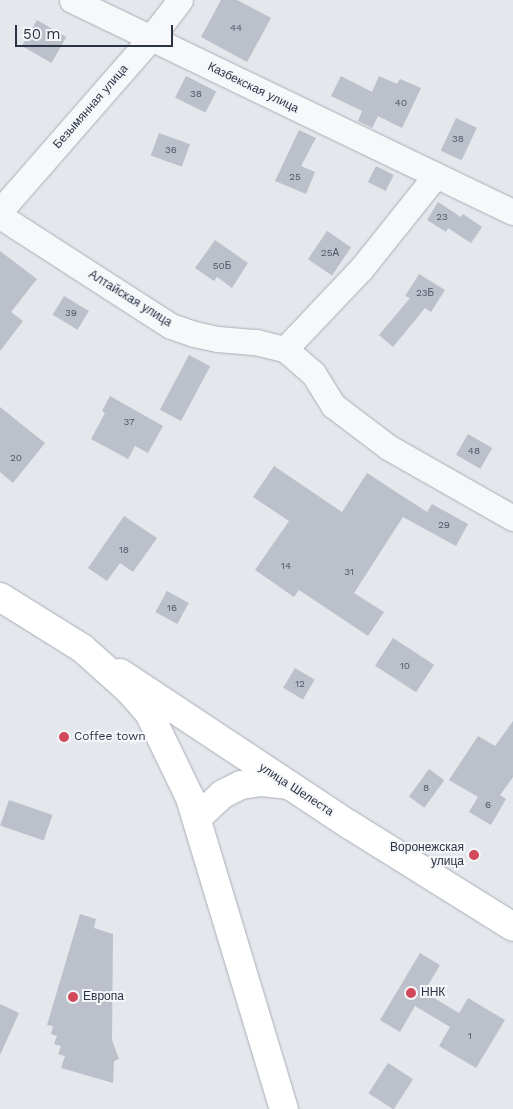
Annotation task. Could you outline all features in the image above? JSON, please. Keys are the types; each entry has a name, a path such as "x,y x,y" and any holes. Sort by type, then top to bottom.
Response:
{"main road":[{"name":"улица Шелеста","path":"0,597 82,648 289,785 513,927"},
{"name":"улица Шелеста","path":"82,648 129,690 149,714 186,789 197,818 284,1109"},
{"path":"197,818 223,794 241,785 261,782 289,785"}],"street":[{"name":"Казбекская улица","path":"72,0 513,212"},
{"name":"Безымянная улица","path":"0,211 150,39 180,0"},
{"path":"436,176 361,269 285,348 313,373 334,406 382,442 513,518"},
{"name":"Алтайская улица","path":"0,216 171,326 194,334 218,339 256,342 285,348"}],"building":[{"path":"221,0 237,0 271,18 247,62 201,37"},
{"path":"37,20 66,37 51,63 22,46"},
{"path":"186,76 216,91 205,113 175,97"},
{"path":"341,76 372,92 379,76 397,84 400,79 421,88 402,128 378,116 372,128 358,121 362,111 331,96"},
{"path":"456,118 477,128 462,160 441,151"},
{"path":"299,130 316,138 301,166 315,172 306,194 275,181"},
{"path":"159,133 190,144 182,167 151,156"},
{"path":"376,166 394,175 386,191 368,182"},
{"path":"438,202 461,217 463,214 482,227 471,243 448,228 446,232 427,220"},
{"path":"327,231 351,247 332,275 308,259"},
{"path":"215,240 248,263 232,288 217,277 214,281 195,268"},
{"path":"0,251 37,279 11,312 23,321 0,351"},
{"path":"419,274 445,290 431,312 425,308 393,347 379,335 410,298 405,296"},
{"path":"64,296 89,311 78,330 53,315"},
{"path":"189,355 210,366 181,421 160,410"},
{"path":"110,396 163,426 148,453 135,446 128,459 91,439 105,413 102,411"},
{"path":"0,407 45,443 13,483 0,472"},
{"path":"468,434 492,448 480,469 456,455"},
{"path":"274,466 342,512 367,473 427,512 432,504 468,524 456,546 403,517 354,593 384,612 368,636 299,590 294,597 255,570 289,521 253,497"},
{"path":"124,516 157,538 133,572 120,563 107,581 88,568"},
{"path":"167,591 189,603 177,624 155,612"},
{"path":"393,638 434,665 416,692 375,666"},
{"path":"295,668 315,680 303,700 283,688"},
{"path":"513,721 513,777 500,795 506,799 491,825 469,812 478,797 449,780 478,736 495,746"},
{"path":"429,769 444,780 424,808 409,797"},
{"path":"9,800 52,815 44,841 0,826"},
{"name":"Европа","path":"80,914 96,919 94,928 113,934 112,1040 119,1059 114,1061 113,1083 61,1068 65,1056 58,1054 61,1046 54,1044 57,1036 51,1034 53,1026 47,1025"},
{"path":"420,953 440,965 424,992 459,1013 468,998 505,1020 476,1068 439,1046 450,1027 415,1006 400,1032 380,1020"},
{"path":"0,1004 19,1013 0,1055"},
{"path":"388,1063 413,1079 394,1109 368,1093"}],"place":[{"name":"Coffee town","path":"64,737"},
{"name":"Воронежская улица","path":"474,855"},
{"name":"ННК","path":"411,993"},
{"name":"Европа","path":"73,997"}]}
